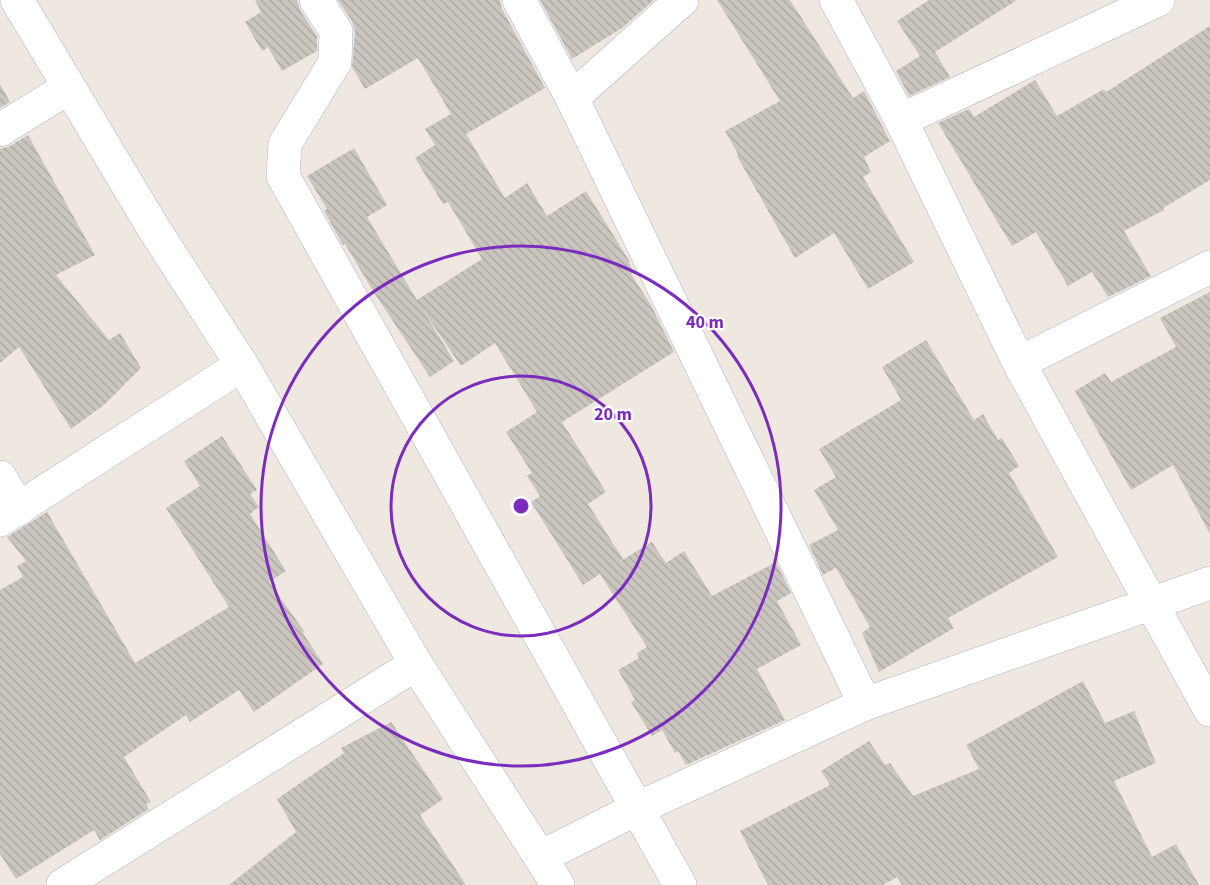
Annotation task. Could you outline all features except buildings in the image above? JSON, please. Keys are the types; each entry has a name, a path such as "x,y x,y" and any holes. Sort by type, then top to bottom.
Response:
{"street":[{"path":"17,0 154,229 242,365 416,664 558,885"},
{"path":"316,0 336,32 334,62 285,144 283,176 680,885"},
{"path":"519,0 572,98 865,704"},
{"path":"572,98 682,0"},
{"path":"836,0 902,120 1019,363 1210,710"},
{"path":"902,120 1158,0"},
{"path":"0,130 68,88"},
{"path":"1019,363 1210,267"},
{"path":"0,477 10,514 242,365"},
{"path":"541,857 636,809 865,704 1210,583"},
{"path":"63,885 416,664"}]}
